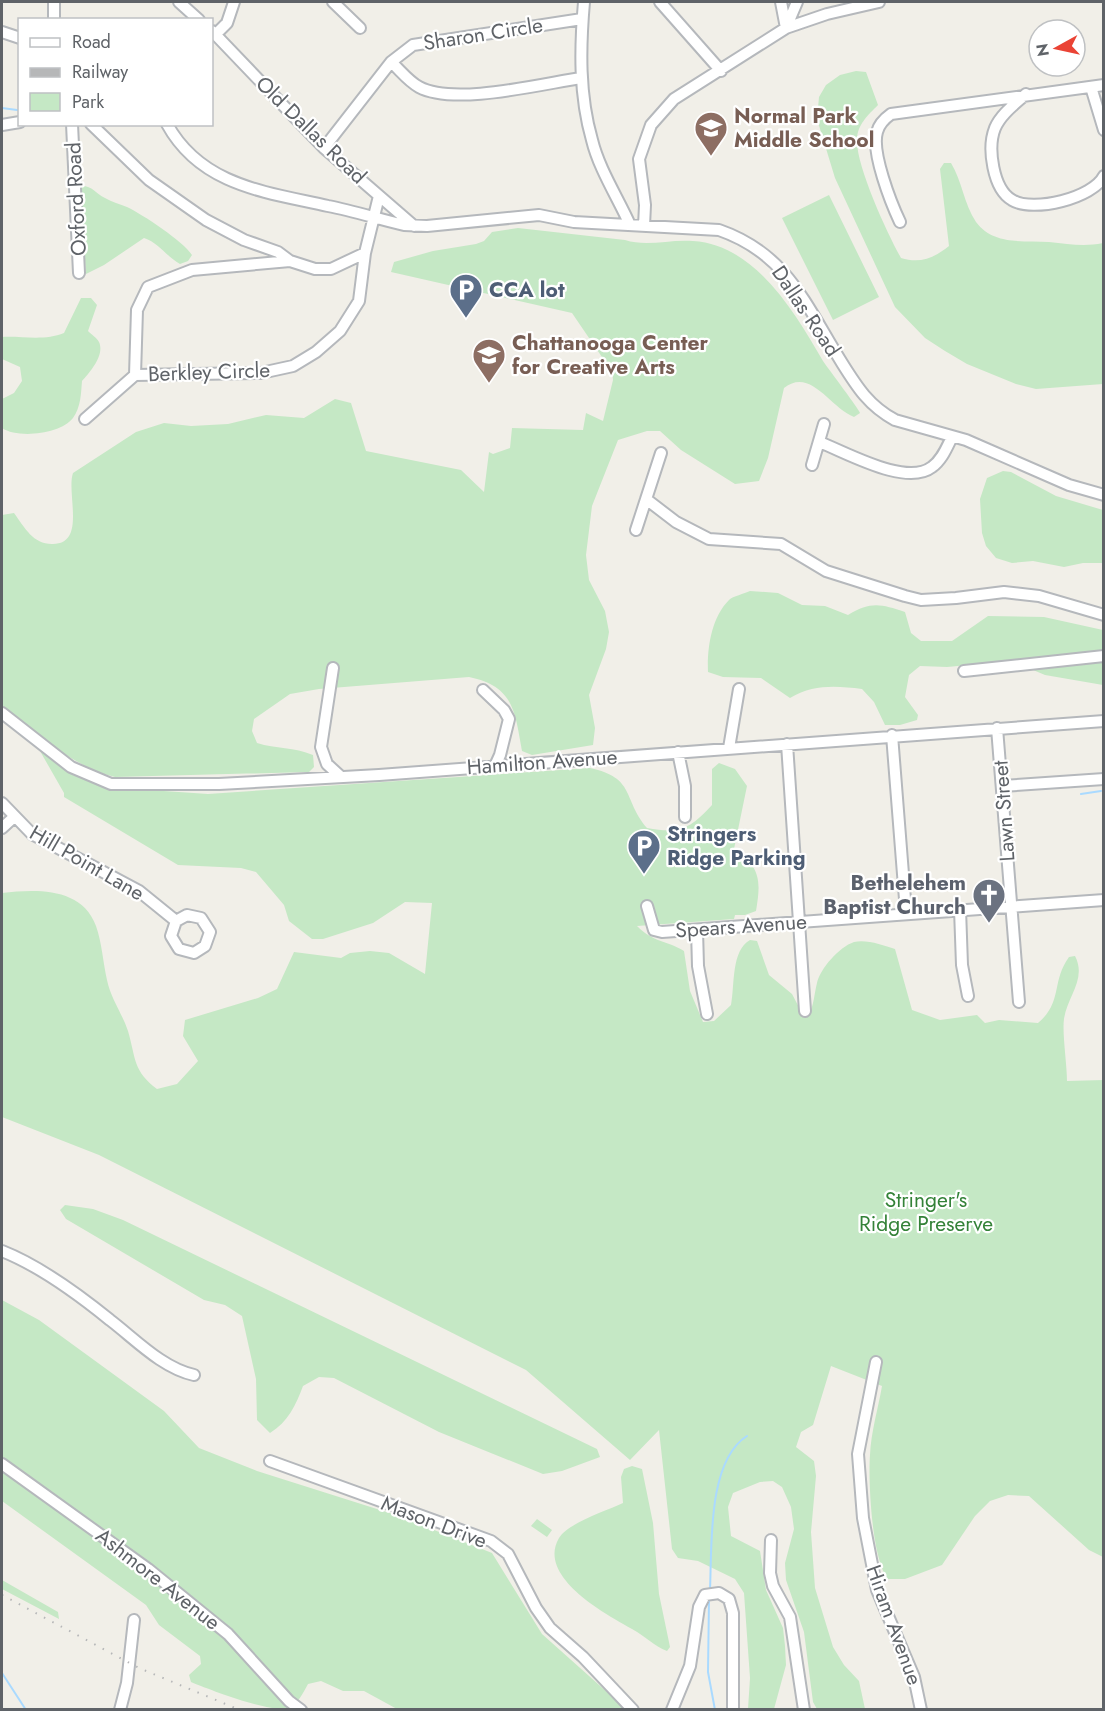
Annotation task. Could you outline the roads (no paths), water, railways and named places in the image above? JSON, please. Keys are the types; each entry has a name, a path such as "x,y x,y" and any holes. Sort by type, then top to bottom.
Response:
{"street":[{"path":"54,2 54,18"},
{"path":"179,2 197,18"},
{"path":"214,32 227,23 234,2"},
{"path":"333,2 360,28"},
{"path":"584,2 580,78 592,142 630,225"},
{"path":"660,2 721,71"},
{"path":"781,2 786,28"},
{"path":"786,28 797,2"},
{"path":"644,226 645,205 639,159 651,125 674,99 786,28 827,14 879,2"},
{"name":"Sharon Circle","path":"324,148 391,62 406,49 419,43 582,19"},
{"path":"2,32 18,37"},
{"name":"Old Dallas Road","path":"214,32 324,148 414,226"},
{"path":"391,62 420,87 446,95 476,94 580,78"},
{"path":"900,222 885,188 876,135 881,121 891,114 1104,85"},
{"path":"1091,87 1104,130"},
{"path":"1026,94 1009,109 996,126 993,136 995,172 1001,191 1012,200 1022,204 1046,203 1086,194 1104,176"},
{"path":"2,125 18,122"},
{"name":"Oxford Road","path":"72,126 79,273"},
{"path":"93,126 149,180 196,214 244,240 278,252 290,261"},
{"name":"Dallas Road","path":"168,126 188,154 206,169 235,183 414,226 538,215 574,222 719,230 761,250 794,285 856,387 870,403 895,420 952,436 996,452 1069,486 1104,495"},
{"name":"Berkley Circle","path":"85,419 135,375 196,376 261,373 293,366 340,331 359,301 365,253 379,196"},
{"path":"135,375 137,310 148,287 192,270 290,261 315,268 331,269 365,253"},
{"path":"812,465 824,424"},
{"path":"819,442 896,472 914,474 934,467 952,436"},
{"path":"636,531 661,453"},
{"path":"646,499 676,522 702,536 730,541 781,544 826,571 905,597 921,600 944,599 1004,592 1040,597 1104,615"},
{"path":"964,671 1104,656"},
{"path":"333,668 321,747 327,764 340,776"},
{"path":"729,748 739,689"},
{"path":"483,690 504,710 508,719 500,755 495,766"},
{"name":"Hamilton Avenue","path":"2,713 71,767 111,784 219,784 1104,721"},
{"name":"Lawn Street","path":"997,728 1019,1002"},
{"path":"892,735 906,912"},
{"path":"788,744 805,1011"},
{"path":"678,752 685,786 685,817"},
{"path":"1002,786 1104,779"},
{"name":"Hill Point Lane","path":"2,803 14,817 42,840 139,891 176,921"},
{"path":"2,828 14,817"},
{"name":"Spears Avenue","path":"647,906 654,930 662,932 906,912 1104,900"},
{"path":"960,909 962,965 968,996"},
{"path":"697,930 699,976 707,1014"},
{"path":"2,1252 24,1259 107,1317 160,1360 194,1375"},
{"name":"Hiram Avenue","path":"876,1362 858,1454 863,1518 877,1590 914,1677 921,1710"},
{"name":"Mason Drive","path":"270,1461 491,1541 508,1554 536,1608 550,1628 583,1657 633,1710"},
{"name":"Ashmore Avenue","path":"2,1464 148,1569 216,1624 289,1701 301,1710"},
{"path":"771,1540 770,1573 773,1587 790,1617 804,1710"},
{"path":"672,1710 690,1666 699,1607 705,1595 719,1593 729,1599 733,1613 733,1710"},
{"path":"120,1710 128,1683 134,1620"}],"waterway":[{"path":"2,108 17,110"},
{"path":"1081,794 1101,791"},
{"path":"710,1590 712,1529 718,1484 734,1448 747,1436"},
{"path":"709,1599 708,1672 715,1710"},
{"path":"2,1673 26,1710"}],"railway":[{"path":"2,1595 139,1668 240,1710"}],"place":[{"name":"Normal Park Middle School","path":"711,157"},
{"name":"CCA lot","path":"466,319"},
{"name":"Chattanooga Center for Creative Arts","path":"489,384"},
{"name":"Stringers Ridge Parking","path":"644,875"},
{"name":"Bethelehem Baptist Church","path":"989,924"}],"park label":[{"name":"Stringer's Ridge Preserve","path":"926,1212"}]}
